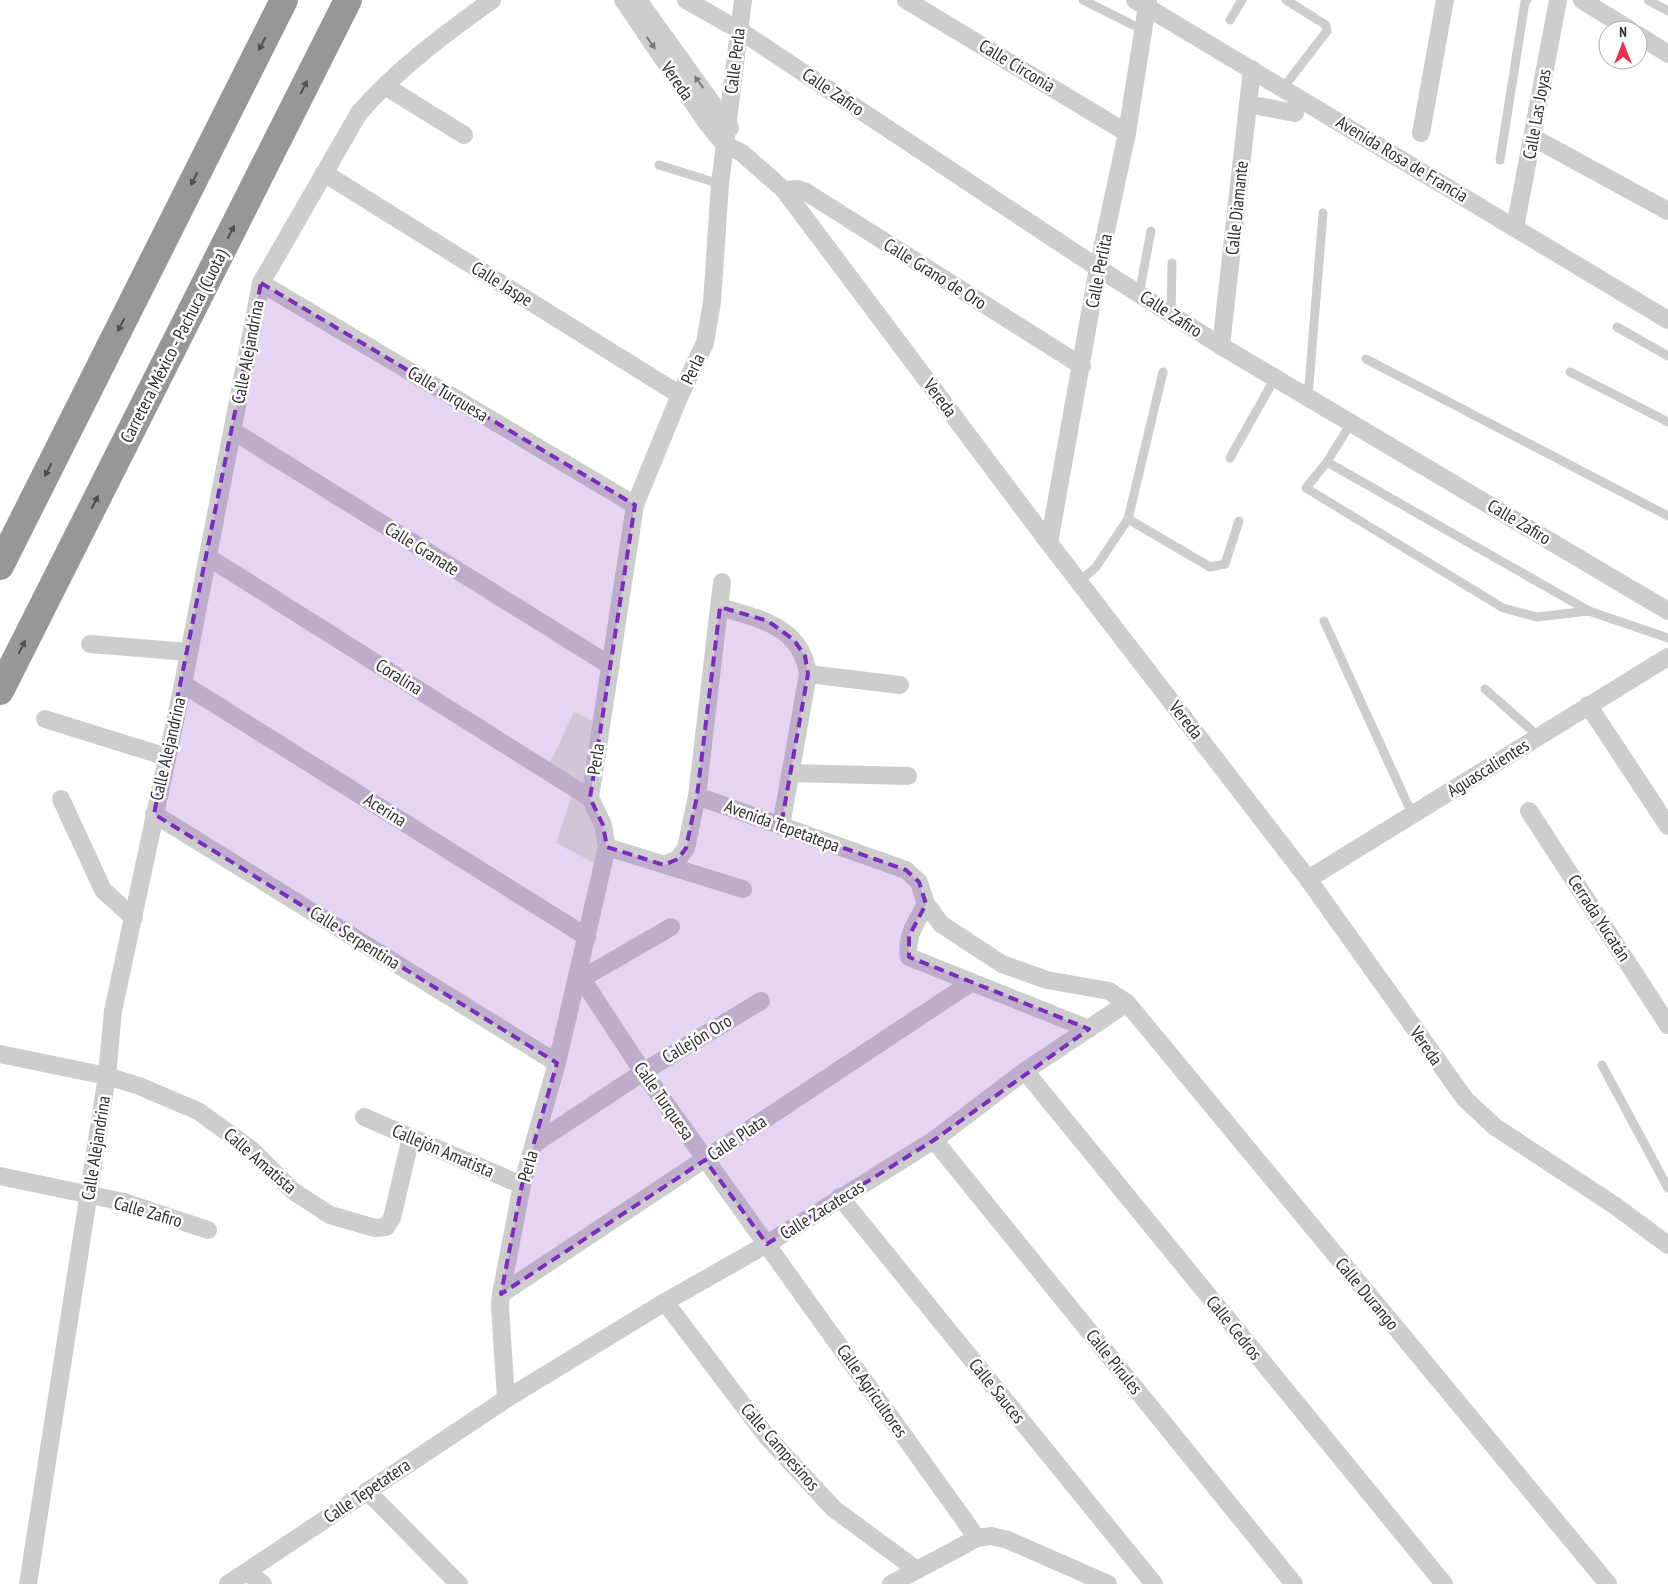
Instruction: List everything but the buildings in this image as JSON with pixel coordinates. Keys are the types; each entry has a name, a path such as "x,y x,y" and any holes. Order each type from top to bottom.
{"highway":[{"path":"0,566 284,0"},
{"name":"Carretera México - Pachuca (Cuota)","path":"0,691 348,0"}],"street":[{"name":"Calle Alejandrina","path":"28,1584 107,1076 113,1011 183,684 261,283 359,113 385,86 444,35 492,0"},
{"name":"Calle Zafiro","path":"686,0 739,30 1098,268 1221,346 1668,610"},
{"name":"Calle Perla","path":"727,122 743,0"},
{"name":"Calle Circonia","path":"906,0 1128,133"},
{"path":"1421,133 1445,0"},
{"name":"Calle Las Joyas","path":"1515,228 1534,138 1558,0"},
{"path":"1582,0 1614,20"},
{"name":"Vereda","path":"628,1 727,122 742,153"},
{"name":"Vereda","path":"628,1 706,122 724,144 742,153 784,190 1049,543 1308,879 1465,1099 1495,1127 1614,1205 1668,1245"},
{"name":"Calle Perlita","path":"1049,543 1098,268 1128,133 1143,30 1143,2"},
{"name":"Avenida Rosa de Francia","path":"1143,2 1668,320"},
{"path":"1648,41 1668,54"},
{"name":"Calle Diamante","path":"1221,346 1252,69"},
{"path":"385,86 464,135"},
{"path":"1248,104 1295,113"},
{"name":"Perla","path":"506,1399 500,1306 501,1294 522,1185 579,980 607,847 603,825 590,798 635,506 680,395 705,344 712,302 720,184 727,122"},
{"path":"1534,138 1668,211"},
{"name":"Calle Jaspe","path":"324,173 680,395"},
{"name":"Calle Grano de Oro","path":"784,190 798,189 806,192 1082,366"},
{"name":"Calle Turquesa","path":"261,283 635,506"},
{"name":"Calle Granate","path":"233,431 611,666"},
{"name":"Coralina","path":"208,557 590,798"},
{"path":"664,865 678,859 686,848 697,796 722,582"},
{"path":"720,607 768,621 794,640 805,656 808,674 781,826"},
{"path":"90,644 188,652"},
{"name":"Aguascalientes","path":"1308,879 1668,657"},
{"path":"808,674 900,685"},
{"name":"Acerina","path":"183,684 587,937"},
{"path":"1588,705 1668,826"},
{"path":"45,719 167,757"},
{"path":"790,773 908,776"},
{"name":"Avenida Tepetatepa","path":"697,796 906,870 919,882 926,904 941,924 1002,964 1047,980 1109,991 1127,1003"},
{"path":"62,799 103,890 134,918"},
{"name":"Cerrada Yucatán","path":"1529,810 1668,1025"},
{"name":"Calle Serpentina","path":"154,814 557,1063"},
{"path":"607,847 743,889"},
{"path":"926,904 909,936 907,946 909,957 1089,1029"},
{"path":"579,980 671,926"},
{"name":"Calle Turquesa","path":"579,980 705,1160 767,1244"},
{"name":"Calle Plata","path":"501,1294 972,982"},
{"name":"Callejón Oro","path":"534,1144 643,1072 761,1001"},
{"name":"Calle Zacatecas","path":"506,1399 665,1302 767,1244 934,1140 1025,1071 1127,1003"},
{"name":"Calle Durango","path":"1127,1003 1608,1584"},
{"path":"0,1054 107,1076"},
{"name":"Calle Cedros","path":"1025,1071 1444,1584"},
{"name":"Calle Amatista","path":"107,1076 140,1086 198,1111 252,1150 293,1191 330,1214 375,1228 386,1227 392,1218 411,1137"},
{"name":"Callejón Amatista","path":"364,1117 522,1185"},
{"name":"Calle Pirules","path":"934,1140 1294,1584"},
{"name":"Calle Zafiro","path":"0,1176 124,1202 208,1230"},
{"name":"Calle Sauces","path":"840,1198 1154,1584"},
{"name":"Calle Agricultores","path":"767,1244 976,1538"},
{"name":"Calle Campesinos","path":"665,1302 768,1438 834,1509 917,1570"},
{"name":"Calle Tepetatera","path":"228,1584 506,1399"},
{"path":"367,1491 459,1584"},
{"path":"892,1584 976,1538 991,1536 1008,1540 1108,1584"},
{"path":"246,1572 263,1584"}],"lane":[{"path":"1083,0 1143,30"},
{"path":"1230,20 1242,0"},
{"path":"1283,88 1327,30 1326,25 1286,0"},
{"path":"1500,160 1525,2 1527,0"},
{"path":"1648,0 1668,11"},
{"path":"659,165 720,184"},
{"path":"1308,397 1323,213"},
{"path":"1139,294 1151,231"},
{"path":"1171,314 1172,263"},
{"path":"1617,327 1668,356"},
{"path":"1366,359 1668,516"},
{"path":"1080,582 1096,567 1128,519 1163,372"},
{"path":"1570,372 1668,422"},
{"path":"1230,458 1275,378"},
{"path":"1351,423 1327,462 1306,488 1503,608 1537,617 1589,611"},
{"path":"1327,462 1589,611 1668,638"},
{"path":"1128,519 1210,567 1225,564 1239,522"},
{"path":"1324,621 1408,805 1414,814"},
{"path":"1485,689 1538,736"},
{"path":"1602,1065 1668,1188"}],"highlighted area":[{"path":"261,283 635,505 590,798 603,825 607,847 664,865 678,859 686,848 697,796 720,607 768,621 794,640 805,656 808,674 781,826 906,870 919,882 926,904 909,936 909,957 1089,1029 934,1140 767,1244 705,1160 501,1294 522,1185 557,1063 154,814"}],"green space":[{"path":"574,712 598,723 588,793 548,767"},
{"path":"573,791 583,799 595,815 599,832 598,865 556,843"}]}
